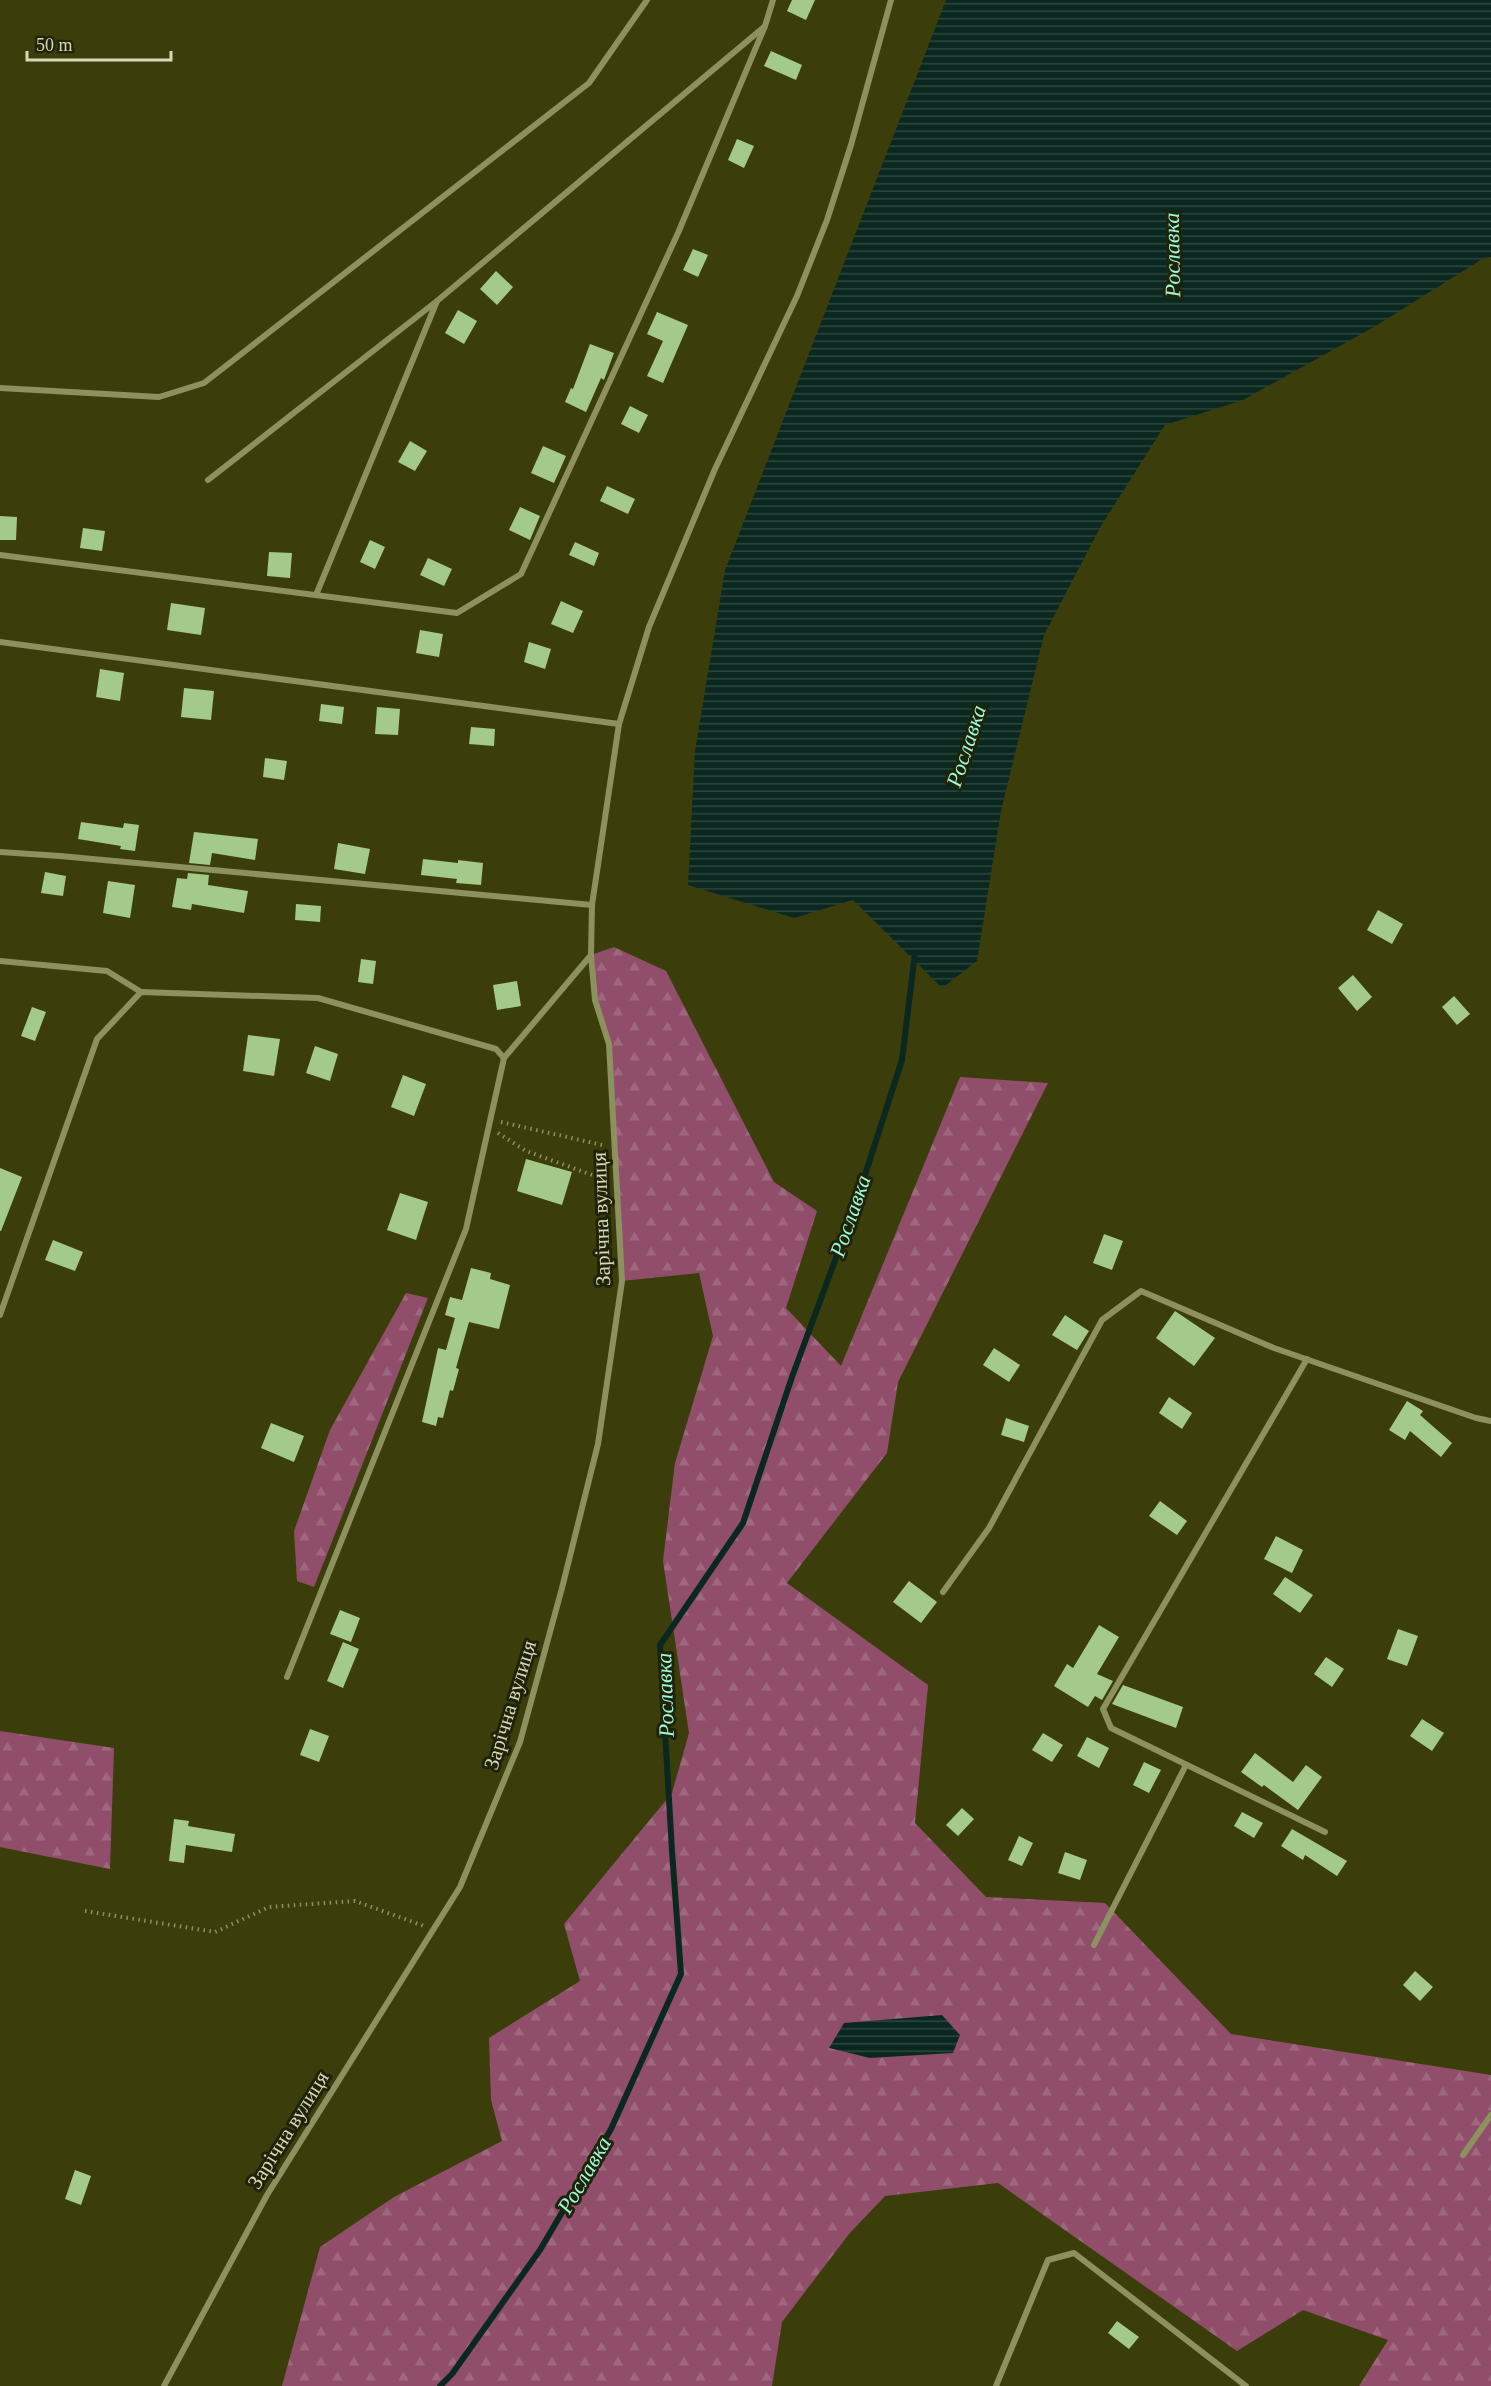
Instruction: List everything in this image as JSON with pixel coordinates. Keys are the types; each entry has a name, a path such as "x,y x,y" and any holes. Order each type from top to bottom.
{"street":[{"path":"0,388 159,397 204,383 589,83 647,0"},
{"path":"0,555 458,613 521,574 678,233 765,26 773,0"},
{"name":"Зарічна вулиця","path":"164,2386 267,2195 460,1887 520,1742 598,1444 622,1281 609,1044 595,1000 591,956 592,905 619,724 649,627 715,469 797,297 828,220 891,0"},
{"path":"208,480 437,301 765,26"},
{"path":"316,595 437,301"},
{"path":"0,642 619,724"},
{"path":"0,852 592,905"},
{"path":"287,1677 466,1229 504,1058 591,956"},
{"path":"0,961 107,971 141,992 318,998 496,1049 504,1058"},
{"path":"0,1315 97,1039 141,992"},
{"path":"944,1592 989,1528 1102,1320 1141,1291 1274,1348 1476,1418 1491,1421"},
{"path":"1307,1359 1103,1709 1112,1728 1325,1832"},
{"path":"1094,1946 1186,1765"},
{"path":"1463,2155 1491,2115"},
{"path":"996,2386 1048,2260 1074,2253 1246,2386"}],"path":[{"path":"492,1119 615,1148"},
{"path":"490,1128 526,1150 617,1184"},
{"path":"85,1911 215,1932 269,1907 355,1901 434,1929"}],"green space":[{"path":"614,947 666,971 774,1182 817,1211 786,1308 841,1366 960,1077 1048,1083 898,1382 887,1453 787,1583 928,1685 915,1823 986,1897 1105,1903 1231,2034 1491,2075 1491,2386 1359,2386 1388,2340 1303,2310 1237,2351 998,2183 885,2196 849,2234 782,2322 772,2386 282,2386 320,2247 394,2197 502,2141 491,2100 489,2038 580,1981 564,1924 672,1793 689,1733 663,1561 675,1463 713,1336 699,1273 622,1281 609,1044 595,1000 591,955"},
{"path":"406,1293 428,1298 314,1587 297,1581 294,1531 330,1430"},
{"path":"0,1731 114,1748 110,1869 0,1847"}],"water":[{"path":"946,0 1491,0 1491,257 1484,258 1374,327 1243,400 1165,425 1101,526 1044,635 1001,811 977,961 942,988 853,900 794,918 688,885 695,751 725,570"},
{"path":"942,2015 960,2035 953,2053 870,2058 829,2048 844,2023"}],"building":[{"path":"792,0 815,0 806,20 787,11"},
{"path":"771,51 802,65 796,80 764,66"},
{"path":"737,139 754,146 744,168 728,160"},
{"path":"693,249 708,255 698,277 683,270"},
{"path":"496,271 513,287 497,305 480,289"},
{"path":"458,310 477,321 464,344 445,333"},
{"path":"657,312 688,325 663,383 647,376 663,341 647,334"},
{"path":"590,344 614,353 604,380 601,378 586,412 565,402 571,388 573,389"},
{"path":"630,406 648,415 639,433 621,424"},
{"path":"410,441 427,451 415,471 398,462"},
{"path":"543,446 566,456 554,483 531,473"},
{"path":"607,486 635,499 628,514 600,501"},
{"path":"520,507 540,516 530,540 509,530"},
{"path":"0,516 17,517 16,540 0,540"},
{"path":"83,528 105,531 102,551 80,548"},
{"path":"370,540 385,547 375,569 360,562"},
{"path":"575,542 599,553 594,566 569,555"},
{"path":"269,552 292,553 290,578 267,576"},
{"path":"428,558 452,569 444,586 420,575"},
{"path":"561,601 583,611 573,633 551,624"},
{"path":"171,603 205,608 201,635 167,630"},
{"path":"420,630 443,634 439,657 416,653"},
{"path":"529,642 551,649 545,669 524,662"},
{"path":"100,669 124,673 120,701 96,697"},
{"path":"184,688 214,691 211,720 181,717"},
{"path":"321,704 344,707 342,724 319,721"},
{"path":"377,707 400,709 398,735 375,734"},
{"path":"471,727 495,729 494,746 469,744"},
{"path":"265,758 287,761 284,780 263,777"},
{"path":"81,822 123,828 124,823 139,825 135,851 120,849 121,846 78,839"},
{"path":"194,832 258,839 255,860 212,853 210,865 189,863"},
{"path":"338,843 370,849 365,874 334,869"},
{"path":"423,859 483,863 481,885 456,883 457,879 421,875"},
{"path":"45,872 66,876 63,896 41,893"},
{"path":"188,873 209,875 208,885 248,891 244,913 192,904 191,910 172,907 177,878 187,879"},
{"path":"108,881 135,885 130,918 103,913"},
{"path":"296,904 321,906 320,922 295,920"},
{"path":"1378,910 1403,924 1392,944 1367,930"},
{"path":"361,959 376,961 373,984 358,982"},
{"path":"1353,975 1372,997 1357,1011 1338,988"},
{"path":"517,981 521,1006 497,1010 493,985"},
{"path":"1454,996 1470,1014 1457,1025 1442,1007"},
{"path":"32,1007 46,1012 35,1041 21,1036"},
{"path":"248,1035 280,1039 274,1076 243,1071"},
{"path":"315,1046 338,1054 330,1081 306,1073"},
{"path":"403,1075 426,1084 414,1116 391,1107"},
{"path":"526,1159 572,1172 562,1205 517,1191"},
{"path":"0,1168 22,1177 1,1231 0,1231"},
{"path":"400,1193 428,1202 416,1240 387,1230"},
{"path":"1104,1234 1123,1241 1112,1270 1093,1263"},
{"path":"53,1240 83,1252 75,1271 45,1260"},
{"path":"471,1268 491,1273 490,1279 510,1285 499,1329 469,1322 456,1368 459,1369 453,1391 450,1390 443,1418 438,1417 436,1426 422,1422 438,1348 446,1350 455,1318 445,1315 450,1297 462,1300"},
{"path":"1175,1311 1215,1338 1194,1366 1156,1338"},
{"path":"1065,1315 1089,1331 1077,1350 1052,1335"},
{"path":"994,1348 1020,1365 1009,1382 983,1365"},
{"path":"1169,1397 1192,1413 1182,1429 1159,1413"},
{"path":"1407,1401 1423,1411 1420,1415 1452,1443 1441,1457 1410,1431 1405,1440 1389,1430"},
{"path":"1006,1418 1029,1426 1024,1442 1001,1435"},
{"path":"271,1423 304,1436 294,1462 261,1448"},
{"path":"1160,1501 1187,1521 1177,1535 1149,1516"},
{"path":"1276,1536 1303,1550 1292,1573 1264,1559"},
{"path":"1285,1577 1313,1595 1300,1613 1273,1594"},
{"path":"909,1581 937,1602 921,1623 893,1602"},
{"path":"340,1610 360,1618 351,1642 330,1634"},
{"path":"1099,1625 1119,1637 1097,1674 1113,1681 1102,1700 1095,1696 1088,1707 1054,1686 1067,1664 1073,1668"},
{"path":"1398,1629 1418,1636 1407,1666 1387,1659"},
{"path":"343,1642 359,1649 343,1688 327,1681"},
{"path":"1326,1657 1344,1669 1332,1687 1314,1674"},
{"path":"1123,1685 1183,1707 1176,1728 1112,1704"},
{"path":"1422,1719 1444,1733 1432,1751 1410,1736"},
{"path":"310,1729 329,1736 319,1762 300,1755"},
{"path":"1043,1733 1063,1745 1052,1762 1032,1750"},
{"path":"1087,1737 1109,1748 1099,1768 1077,1756"},
{"path":"1255,1753 1293,1782 1306,1765 1322,1777 1298,1810 1264,1785 1262,1787 1241,1772"},
{"path":"1144,1762 1161,1770 1149,1793 1133,1785"},
{"path":"962,1808 974,1819 958,1836 946,1825"},
{"path":"1242,1812 1263,1823 1254,1838 1234,1826"},
{"path":"174,1819 189,1821 188,1826 235,1834 232,1852 186,1845 184,1863 169,1861"},
{"path":"1292,1829 1347,1861 1337,1876 1305,1855 1303,1860 1281,1846"},
{"path":"1019,1836 1033,1843 1022,1866 1008,1860"},
{"path":"1065,1852 1087,1860 1080,1880 1058,1873"},
{"path":"1415,1971 1433,1987 1420,2001 1403,1985"},
{"path":"75,2170 91,2176 81,2205 65,2199"},
{"path":"1117,2321 1139,2337 1129,2349 1108,2333"}],"waterway":[{"name":"Рославка","path":"440,2386 452,2374 540,2250 611,2129 681,1974 660,1645 743,1523 792,1377 854,1209 902,1060 915,953"}]}
